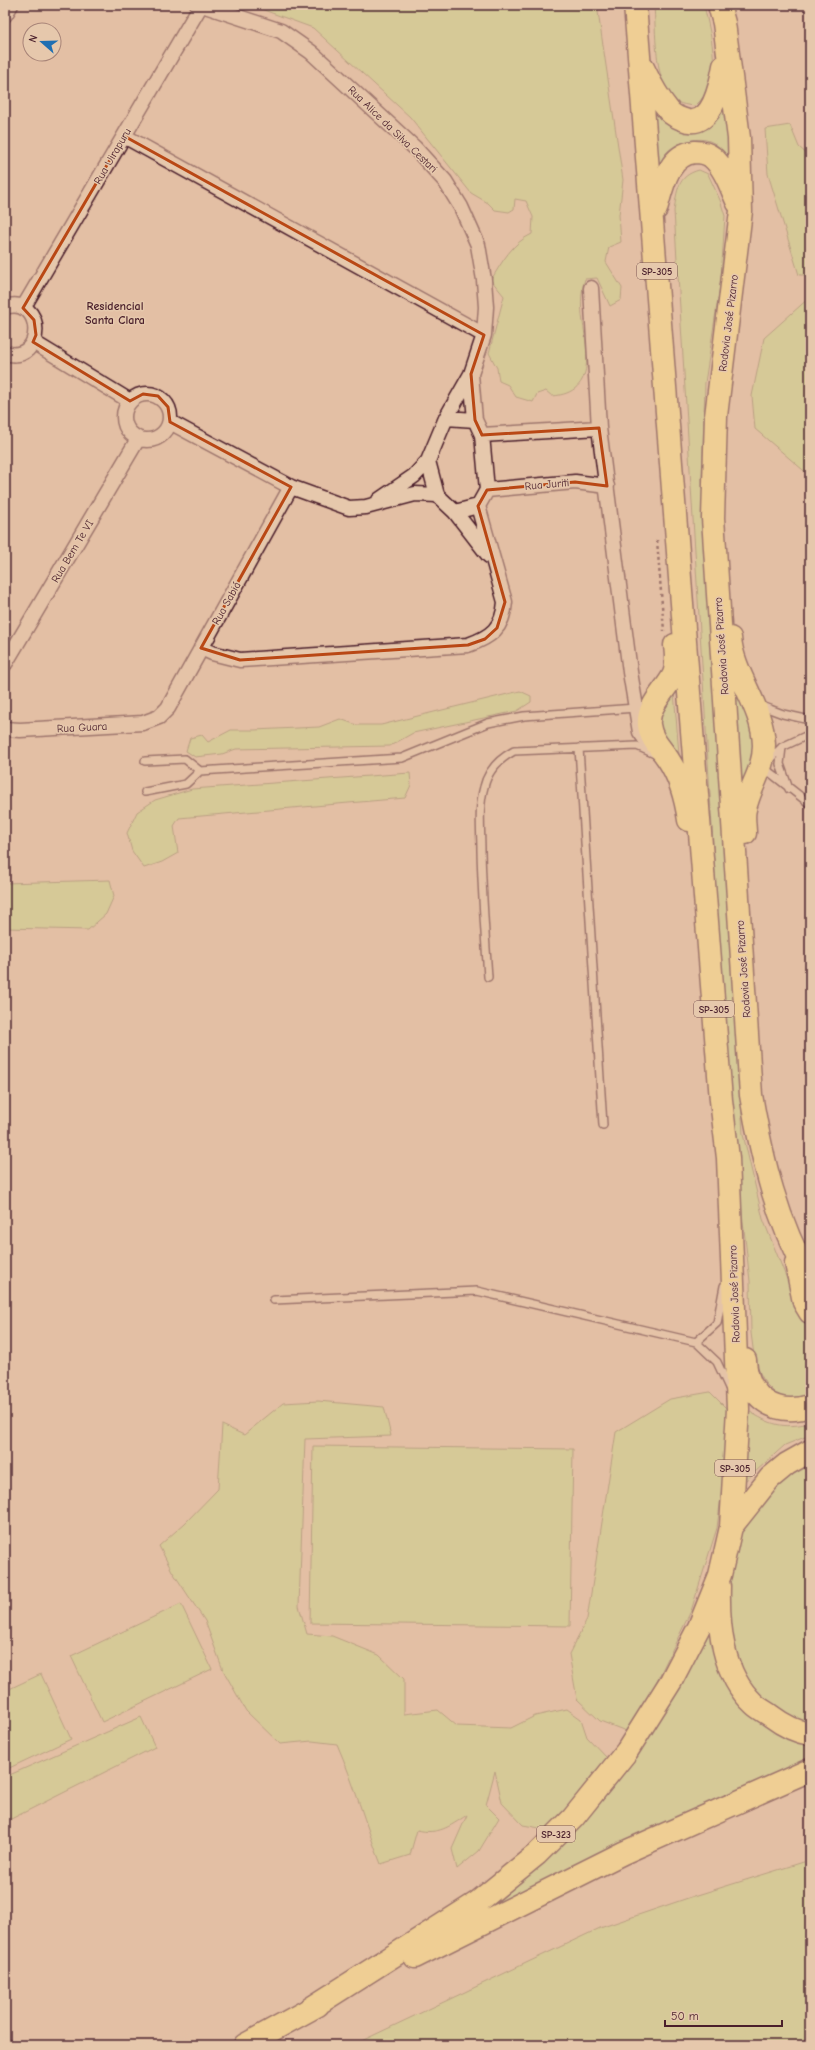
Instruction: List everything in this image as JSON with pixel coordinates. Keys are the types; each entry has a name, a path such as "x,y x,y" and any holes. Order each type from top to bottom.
{"main road":[{"name":"SP-305","path":"634,5 653,220 677,538"},
{"name":"Rodovia José Pizarro","path":"719,5 724,23 739,138 741,211 716,416 714,536 751,1095 768,1176 782,1222 794,1253 810,1280"},
{"path":"639,60 652,87 670,112 682,120 691,121 699,119 714,104 719,92 727,49"},
{"path":"653,220 664,184 673,164 682,155 692,152 708,154 713,158 726,177 741,211"},
{"path":"714,536 728,615 731,652 754,703 762,725 764,745 762,767 745,810 747,878 739,910"},
{"path":"677,538 674,609 676,664 674,675 645,706 651,736 656,745 668,759 677,778 687,806 692,847 705,886"},
{"path":"677,538 705,886"},
{"name":"Rodovia José Pizarro","path":"705,886 728,1158 732,1246 738,1409 731,1527"},
{"path":"794,1253 804,1302 810,1312"},
{"path":"733,1274 743,1306 745,1365 750,1383 756,1393 772,1406 785,1410 798,1410 810,1406"},
{"name":"SP-323","path":"305,2012 478,1902 537,1854 573,1818 627,1751 671,1681 699,1627 720,1575 731,1527 770,1478 787,1464 810,1451"},
{"name":"SP-323","path":"720,1575 720,1630 732,1674 753,1704 781,1723 801,1733 810,1734"},
{"name":"SP-323","path":"245,2045 305,2012 623,1853 810,1770"}],"street":[{"path":"5,15 11,5"},
{"name":"Rua Uirapuru","path":"23,308 202,5"},
{"name":"Rua Alice da Silva Cestari","path":"202,5 281,31 311,52 415,148 445,181 461,207 478,245 484,280 486,307 484,335 471,374 446,418 428,462"},
{"path":"124,136 484,335"},
{"path":"591,288 599,428 607,486 645,706 645,716 640,732"},
{"path":"5,307 16,306 23,308 30,313 35,323 36,335 33,342 22,352 15,354 5,353"},
{"path":"33,342 130,401"},
{"path":"201,648 212,653 240,660 468,645 485,639 497,628 504,614 505,602 478,506 486,490 482,435 475,420 471,374"},
{"path":"143,394 158,396 168,407 170,422 168,428 158,438 152,440 138,439 132,435 124,422 124,415 130,401 143,394"},
{"path":"446,418 475,420"},
{"path":"170,422 291,487 349,508 366,507 415,494 437,495"},
{"path":"482,435 599,428"},
{"name":"Rua Bem Te VI","path":"5,664 138,439"},
{"path":"366,507 414,476 428,462 437,495 455,512 494,562"},
{"name":"Rua Juriti","path":"486,490 575,482 607,486"},
{"name":"Rua Sabiá","path":"159,717 168,708 291,487"},
{"path":"455,512 478,506"},
{"path":"645,706 640,732 649,745 668,759"},
{"name":"Rua Guara","path":"5,728 20,730 143,723 159,717"}],"lane":[{"path":"754,703 783,714 810,720"},
{"path":"145,792 186,784 200,771 402,758 488,723 524,716 645,706"},
{"path":"637,746 640,732"},
{"path":"810,734 782,747 762,767 810,804"},
{"path":"488,977 482,905 480,810 484,786 493,768 502,758 514,751 637,746 668,759"},
{"path":"782,747 780,764 789,789"},
{"path":"579,748 603,1125"},
{"path":"145,761 185,759 200,771"},
{"path":"696,1342 717,1323 732,1246"},
{"path":"274,1300 478,1292 696,1342 717,1362 738,1409"}],"highlighted area":[{"path":"124,136 484,335 471,374 475,420 482,435 599,428 607,486 575,482 487,490 478,506 505,602 497,628 485,639 468,645 240,660 201,648 291,487 170,422 168,407 158,396 143,394 130,401 33,342 36,335 34,320 23,308"}],"green space":[{"path":"250,5 597,5 623,180 619,215 621,242 609,247 606,262 622,288 621,300 610,306 597,278 585,279 581,306 587,354 583,377 577,387 567,393 552,396 546,391 537,394 533,402 516,397 508,385 499,381 497,368 489,353 504,296 491,280 513,248 519,242 532,234 533,217 526,201 515,199 514,209 509,212 495,210 488,203 471,193 410,117 313,28"},
{"path":"654,5 704,5 712,45 713,71 710,84 704,96 695,106 685,105 675,101 672,99 665,87 658,65"},
{"path":"726,83 733,164 718,146 710,141 701,139 684,142 669,150 658,167 652,99 681,129"},
{"path":"790,125 799,147 810,157 810,275 799,275 768,174 765,129"},
{"path":"699,170 708,174 720,200 725,216 721,279 705,383 702,479 743,1134 763,1219 790,1287 810,1330 810,1392 800,1400 779,1397 765,1383 755,1363 751,1333 750,1281 729,1101 674,211 677,191 682,180 686,176"},
{"path":"810,297 810,476 755,429 752,396 764,338"},
{"path":"733,683 744,703 756,742 748,775 740,783"},
{"path":"520,691 531,696 531,702 517,711 413,733 390,746 236,749 222,754 195,757 186,751 190,738 202,735 208,742 231,730 319,727 340,719 357,725 381,725"},
{"path":"674,691 679,754 665,741 656,728 666,696"},
{"path":"410,773 411,785 405,798 179,818 174,826 178,853 162,862 144,868 132,851 127,833 137,812 155,800 192,789"},
{"path":"110,880 114,896 106,914 88,930 5,928 5,883"},
{"path":"710,1392 727,1409 725,1464 717,1528 691,1611 653,1689 626,1731 600,1721 577,1699 569,1654 587,1619 616,1432 670,1399"},
{"path":"318,1401 384,1407 391,1436 305,1439 299,1606 307,1634 332,1636 379,1655 404,1679 404,1714 438,1710 457,1726 511,1728 535,1716 567,1709 581,1719 587,1737 607,1758 598,1774 551,1830 523,1825 502,1803 495,1771 486,1805 499,1818 479,1851 457,1869 452,1849 467,1815 455,1823 437,1831 417,1830 410,1855 381,1864 337,1744 312,1741 280,1744 246,1711 223,1670 205,1621 172,1571 159,1546 185,1523 218,1489 222,1425 244,1435 283,1403"},
{"path":"747,1410 763,1419 777,1424 792,1426 810,1423 810,1435 785,1445 745,1481"},
{"path":"313,1446 573,1449 570,1626 310,1623"},
{"path":"810,1459 810,1727 760,1699 734,1657 726,1579 739,1529 776,1484"},
{"path":"181,1604 212,1669 102,1722 71,1656"},
{"path":"714,1610 719,1660 810,1743 810,1761 491,1908 560,1847 614,1786 656,1725"},
{"path":"41,1674 71,1739 5,1770 5,1691"},
{"path":"141,1717 155,1747 5,1822 5,1777"},
{"path":"810,1860 810,2045 353,2045 600,1928 691,1897"}],"district":[{"name":"Residencial Santa Clara","path":"115,313"}]}
